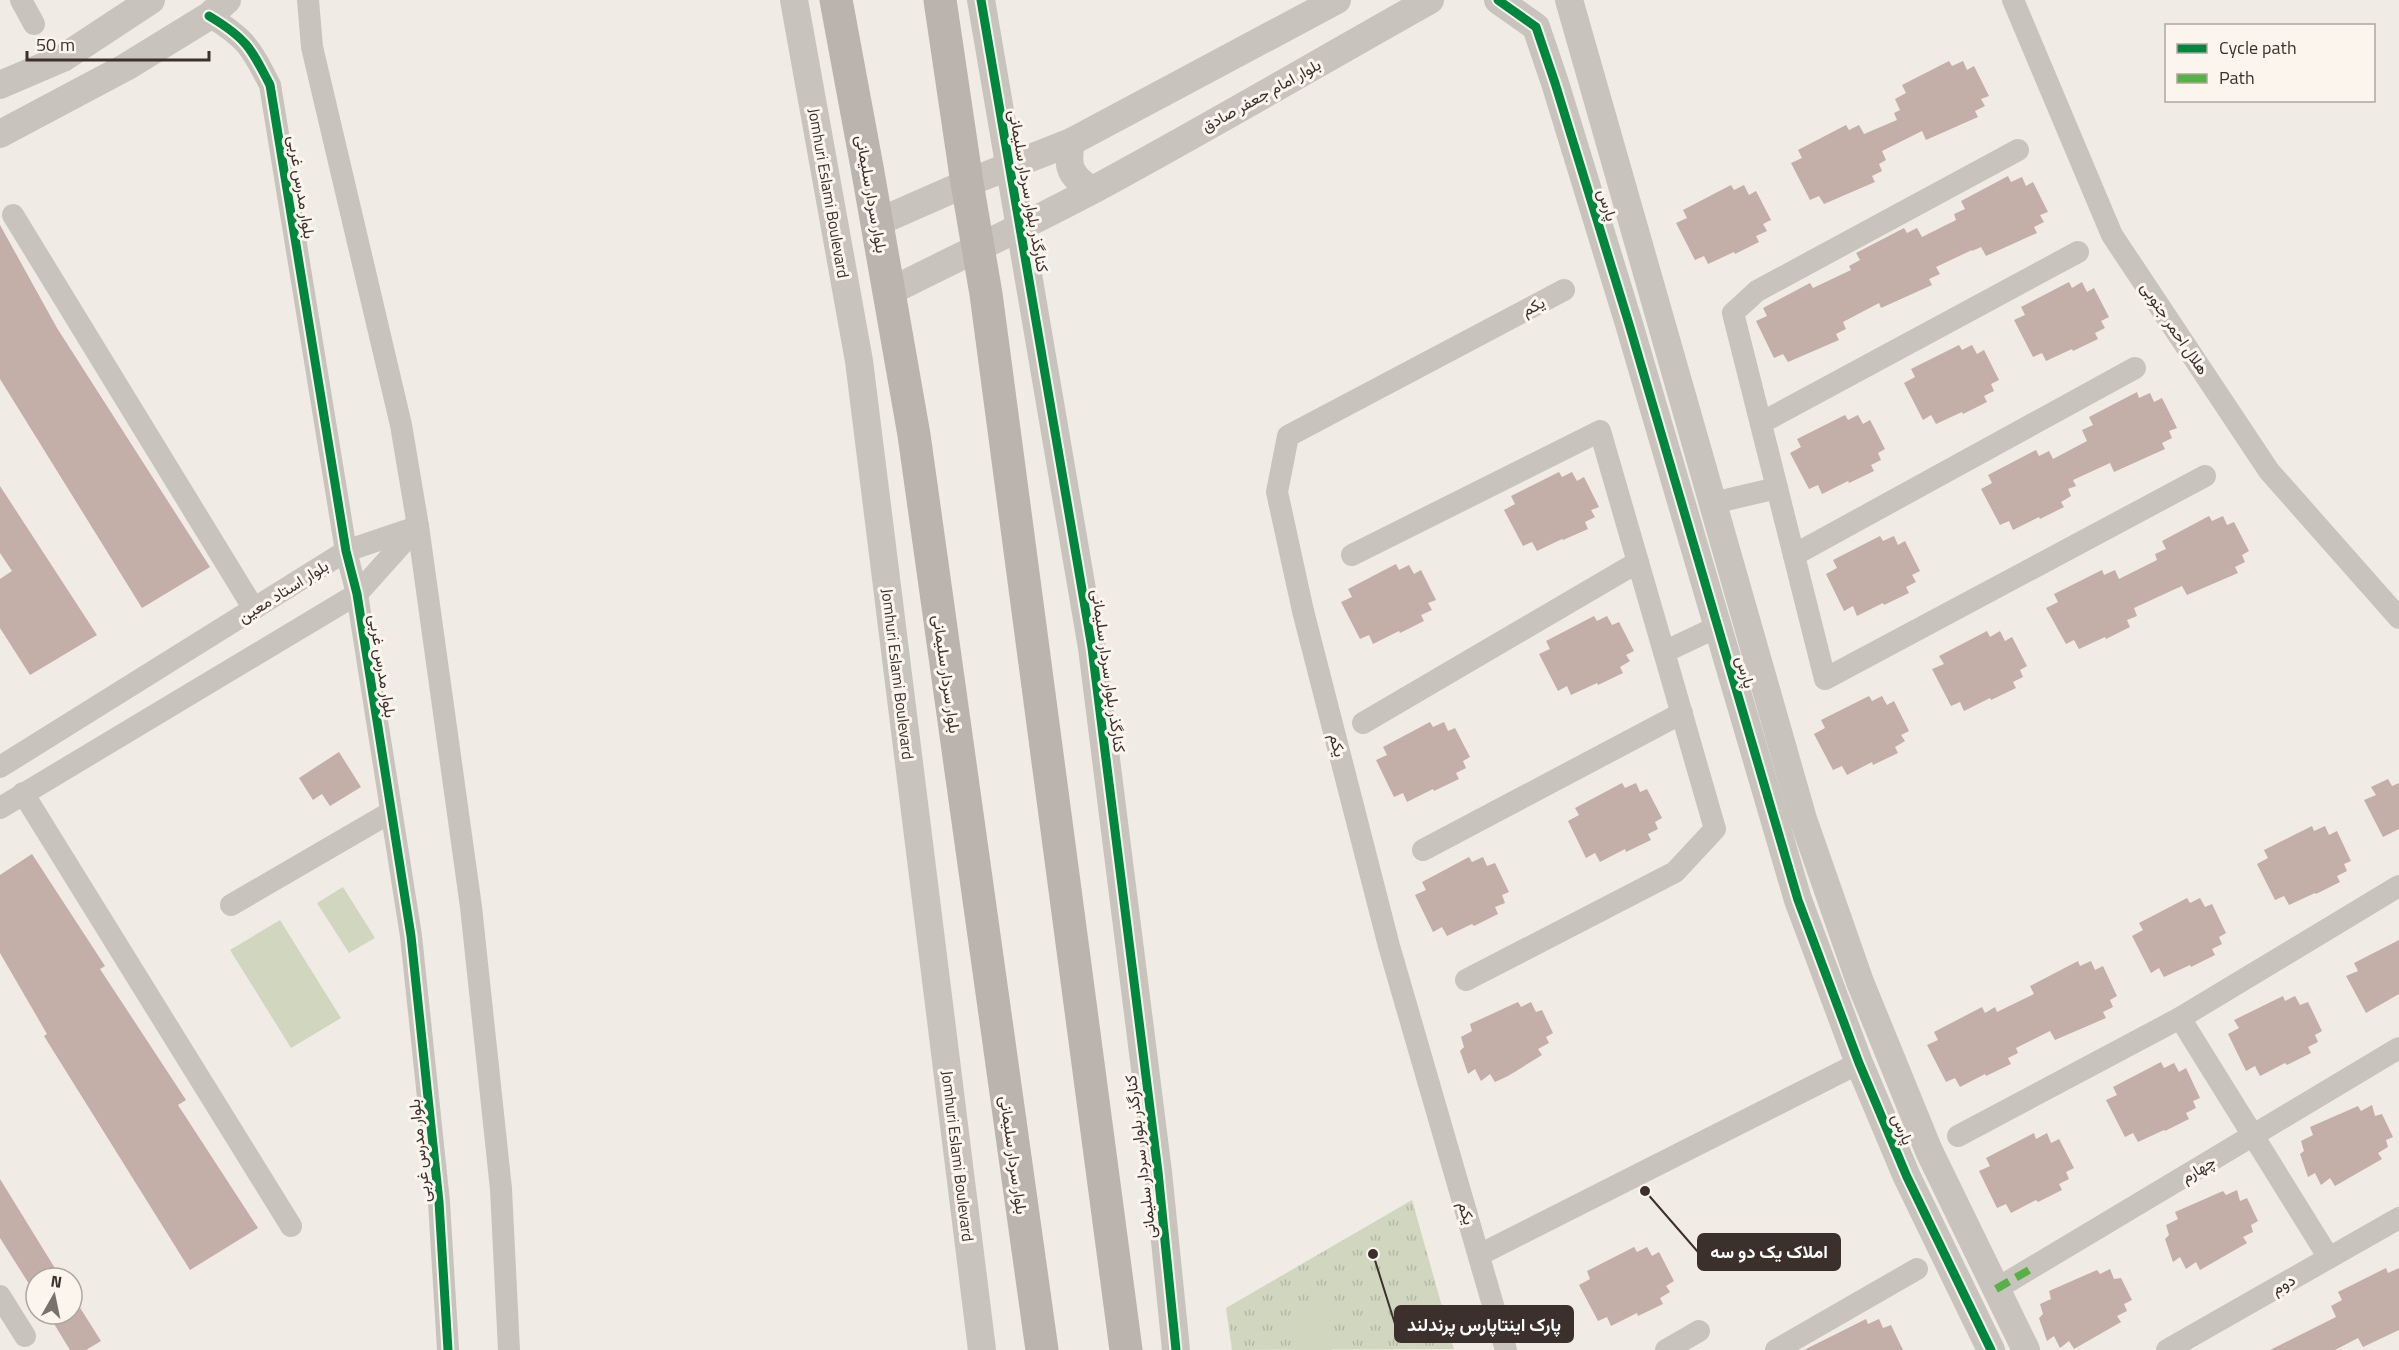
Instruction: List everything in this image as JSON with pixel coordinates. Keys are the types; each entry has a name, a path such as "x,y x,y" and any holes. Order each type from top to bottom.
{"main road":[{"name":"بلوار سردار سلیمانی","path":"836,0 916,447 1042,1350"},
{"path":"940,0 967,183 979,246 1126,1350"}],"street":[{"path":"21,0 34,24"},
{"path":"0,86 63,57 151,0"},
{"path":"308,0 312,47 401,425 418,526 472,919 501,1189 509,1350"},
{"name":"Jomhuri Eslami Boulevard","path":"794,0 859,361 982,1350"},
{"name":"کنارگذر بلوار سردار سلیمانی","path":"981,0 1092,648 1158,1172 1176,1349"},
{"path":"876,223 967,183 1071,142 1337,0"},
{"name":"بلوار امام جعفر صادق","path":"890,292 979,246 1021,228 1430,0"},
{"path":"1498,0 1536,27 1545,11 1555,7 1564,9 1571,7"},
{"name":"هلال احمر جنوبی","path":"2013,0 2112,235 2269,471 2399,618"},
{"name":"پارس","path":"1571,7 1803,819 1860,982 1929,1151 2026,1350"},
{"path":"0,134 126,67 218,8"},
{"name":"بلوار مدرس غربی","path":"218,8 232,29 251,47 270,85 346,551 357,594 411,936 436,1167 448,1350"},
{"name":"پارس","path":"1536,27 1629,324 1798,900 1859,1063 1907,1177 1991,1350"},
{"path":"1071,142 1067,160 1075,179 1091,190"},
{"path":"2018,150 1757,291 1733,313 1825,679 2205,476"},
{"path":"13,215 254,609"},
{"path":"1761,423 2078,252"},
{"name":"یکم","path":"1506,1350 1389,946 1303,611 1277,492 1288,436 1564,290"},
{"path":"1794,555 2135,368"},
{"path":"1352,555 1600,431 1715,829 1675,872 1466,980"},
{"path":"1713,503 1777,488"},
{"path":"0,808 357,594 418,526"},
{"name":"بلوار استاد معین","path":"2,762 346,551 418,526"},
{"path":"1363,723 1638,562"},
{"path":"1664,652 1718,627"},
{"path":"1423,850 1682,713"},
{"path":"23,793 291,1226"},
{"path":"231,905 392,812"},
{"path":"1958,1136 2180,1018 2399,886"},
{"path":"2180,1018 2329,1258"},
{"name":"چهارم","path":"1996,1289 2399,1048"},
{"path":"1479,1255 1888,1050"},
{"name":"دوم","path":"2167,1350 2399,1218"},
{"path":"1776,1350 1917,1269"},
{"path":"0,1296 25,1336"},
{"path":"1666,1350 1699,1331"}],"green space":[{"path":"343,887 375,938 349,953 317,903"},
{"path":"280,920 341,1018 291,1048 230,950"},
{"path":"1412,1200 1454,1349 1232,1350 1226,1308"},
{"path":"1328,1305 1332,1350 1295,1350 1291,1309"}],"building":[{"path":"1949,61 1952,66 1963,61 1967,70 1974,66 1989,96 1981,99 1985,106 1975,111 1978,117 1926,140 1922,131 1882,151 1886,160 1879,164 1882,171 1872,176 1875,182 1824,204 1819,196 1810,200 1791,163 1802,158 1798,150 1846,125 1849,130 1859,125 1864,134 1897,120 1894,113 1900,110 1895,99 1906,93 1902,85"},
{"path":"2008,176 2011,182 2022,177 2026,186 2033,182 2048,212 2040,215 2044,222 2034,227 2037,233 1986,256 1981,247 1936,267 1940,274 1929,279 1932,285 1881,308 1879,303 1843,322 1846,329 1836,334 1839,340 1788,362 1783,354 1774,358 1756,321 1767,316 1763,308 1810,283 1813,288 1851,270 1849,266 1860,260 1856,253 1904,228 1907,233 1917,228 1922,237 1956,220 1954,214 1965,209 1961,201"},
{"path":"1731,185 1734,190 1744,185 1749,195 1756,191 1771,220 1763,224 1767,231 1756,236 1759,242 1735,254 1734,252 1708,264 1704,256 1695,260 1676,223 1687,218 1683,210"},
{"path":"0,225 57,328 210,567 142,608 0,379"},
{"path":"2069,282 2072,288 2082,282 2087,292 2094,288 2109,317 2101,321 2105,328 2095,333 2098,339 2073,351 2072,349 2046,361 2042,353 2033,357 2014,320 2025,315 2021,307"},
{"path":"1959,345 1962,350 1972,345 1977,354 1984,350 1999,380 1991,384 1994,391 1984,396 1987,402 1963,414 1962,412 1936,424 1931,415 1923,420 1904,383 1915,377 1911,369"},
{"path":"2137,392 2139,398 2150,393 2154,402 2162,398 2177,428 2169,431 2172,438 2162,443 2165,449 2114,472 2110,463 2073,480 2076,486 2068,489 2071,496 2061,502 2064,507 2040,519 2039,517 2013,530 2009,521 2000,525 1981,489 1992,483 1988,475 2036,450 2039,456 2049,451 2053,459 2087,441 2082,430 2093,425 2089,417"},
{"path":"1845,415 1848,420 1858,415 1863,424 1870,420 1885,449 1878,453 1881,460 1871,465 1874,471 1822,494 1818,485 1809,489 1790,453 1801,447 1797,439"},
{"path":"1559,472 1562,477 1572,472 1577,481 1584,477 1599,507 1591,510 1595,517 1585,522 1588,529 1537,551 1532,542 1523,546 1504,510 1515,504 1511,496"},
{"path":"0,486 97,635 30,675 0,628 0,579 12,571 0,553"},
{"path":"2209,516 2212,521 2223,516 2227,525 2234,522 2249,551 2242,555 2245,562 2235,567 2238,573 2187,595 2182,586 2134,608 2137,616 2127,620 2130,627 2106,639 2105,637 2079,649 2074,640 2066,644 2046,608 2058,602 2054,594 2102,570 2104,575 2115,570 2119,579 2157,560 2155,554 2166,549 2162,541"},
{"path":"1880,536 1883,541 1894,536 1898,545 1905,541 1920,571 1912,575 1916,582 1906,587 1909,593 1857,616 1853,606 1844,611 1826,574 1837,568 1833,560"},
{"path":"1396,564 1399,570 1409,565 1414,574 1421,570 1436,600 1428,603 1432,610 1421,615 1424,621 1373,644 1369,635 1360,639 1341,602 1352,597 1348,589"},
{"path":"1594,616 1597,621 1607,616 1612,625 1619,622 1634,651 1626,655 1630,661 1620,667 1623,673 1598,685 1597,683 1571,695 1567,686 1558,691 1539,654 1550,649 1546,641"},
{"path":"1987,631 1990,637 2000,631 2005,641 2012,637 2027,666 2020,670 2023,677 2013,682 2016,688 1964,711 1960,702 1951,706 1932,669 1944,664 1939,656"},
{"path":"1869,696 1872,701 1882,696 1887,705 1894,701 1909,731 1901,735 1905,741 1895,747 1898,753 1873,765 1872,762 1847,775 1842,766 1833,770 1814,734 1825,728 1821,720"},
{"path":"1430,722 1433,727 1444,722 1448,731 1455,728 1470,757 1463,761 1466,768 1456,773 1459,779 1407,802 1403,793 1394,797 1376,760 1387,755 1383,747"},
{"path":"339,752 361,787 330,806 322,794 313,800 299,778"},
{"path":"2388,779 2392,786 2399,783 2399,829 2383,837 2364,800 2376,795 2371,787"},
{"path":"1622,783 1625,788 1636,783 1640,792 1647,789 1662,818 1655,822 1658,829 1648,834 1651,840 1626,852 1625,849 1600,862 1595,853 1586,858 1568,821 1579,815 1575,808"},
{"path":"2312,826 2314,831 2325,826 2329,835 2337,831 2351,861 2344,864 2347,871 2337,876 2340,882 2289,905 2284,896 2275,900 2257,864 2268,858 2264,850"},
{"path":"32,854 105,966 100,969 186,1100 178,1105 258,1228 190,1270 44,1036 47,1034 0,953 0,875"},
{"path":"1469,857 1472,862 1483,857 1487,866 1495,863 1509,892 1502,895 1505,903 1495,907 1498,914 1474,926 1472,924 1447,936 1442,927 1433,932 1415,895 1426,890 1422,882"},
{"path":"2187,898 2190,903 2200,898 2205,907 2212,904 2226,933 2219,937 2222,944 2212,949 2215,955 2191,967 2190,965 2164,977 2159,968 2151,973 2132,936 2143,930 2139,923"},
{"path":"2399,940 2399,994 2366,1013 2346,976 2358,971 2354,963"},
{"path":"2078,961 2080,966 2091,961 2095,970 2103,966 2117,996 2110,1000 2113,1007 2103,1012 2106,1018 2055,1040 2050,1031 2016,1048 2018,1053 2008,1058 2011,1064 1960,1087 1955,1078 1946,1082 1927,1045 1938,1040 1934,1032 1982,1007 1985,1013 1995,1007 1997,1012 2034,994 2030,986"},
{"path":"2283,996 2285,1001 2295,996 2300,1005 2308,1002 2322,1031 2315,1035 2318,1042 2308,1047 2311,1053 2260,1076 2255,1066 2246,1071 2228,1034 2239,1028 2234,1020"},
{"path":"1518,1002 1521,1007 1531,1002 1536,1012 1542,1010 1553,1033 1546,1037 1549,1043 1538,1049 1542,1055 1495,1082 1490,1074 1481,1081 1475,1069 1468,1074 1460,1051 1464,1047 1461,1037 1472,1031 1470,1024"},
{"path":"2161,1062 2164,1068 2174,1063 2179,1072 2186,1068 2200,1098 2193,1101 2196,1108 2186,1113 2189,1119 2138,1142 2133,1133 2125,1137 2106,1100 2117,1095 2113,1087"},
{"path":"2372,1105 2375,1116 2382,1114 2393,1137 2386,1140 2388,1147 2378,1153 2382,1159 2335,1186 2330,1178 2321,1185 2315,1173 2308,1177 2300,1154 2304,1151 2301,1141 2313,1135 2310,1127 2358,1106 2361,1111"},
{"path":"2034,1133 2036,1139 2047,1133 2051,1143 2059,1139 2074,1168 2066,1172 2069,1179 2059,1184 2062,1190 2011,1213 2006,1204 1997,1208 1979,1171 1990,1166 1986,1158"},
{"path":"0,1179 54,1266 24,1266 24,1276 0,1238"},
{"path":"2237,1190 2240,1201 2247,1198 2258,1221 2251,1225 2253,1232 2243,1237 2247,1243 2200,1270 2196,1262 2186,1269 2180,1257 2173,1262 2165,1239 2169,1235 2166,1225 2178,1219 2175,1212 2223,1191 2226,1195"},
{"path":"1634,1247 1637,1252 1647,1247 1652,1256 1659,1252 1674,1281 1666,1286 1670,1292 1660,1298 1663,1304 1638,1316 1637,1313 1611,1326 1607,1317 1598,1321 1579,1285 1590,1279 1587,1271"},
{"path":"2386,1268 2388,1273 2399,1268 2399,1330 2363,1347 2358,1338 2335,1350 2270,1350 2336,1317 2331,1306 2342,1300 2338,1292"},
{"path":"2110,1269 2114,1279 2121,1278 2132,1300 2124,1304 2127,1311 2117,1316 2121,1322 2074,1349 2069,1341 2060,1348 2054,1336 2047,1341 2039,1318 2043,1314 2040,1304 2051,1299 2049,1291 2097,1270 2100,1274"},
{"path":"84,1314 101,1341 86,1350 70,1350 55,1326 84,1326"},
{"path":"1866,1319 1868,1324 1879,1319 1883,1328 1891,1325 1903,1350 1804,1350"}],"marked path":[{"path":"1996,1289 2031,1269"}],"cycle path":[{"path":"981,0 1092,648 1158,1172 1176,1350"},
{"path":"1498,0 1536,27 1555,83 1629,324 1798,900 1859,1063 1907,1177 1991,1350"},
{"path":"209,16 240,38 258,62 270,85 346,551 357,594 411,936 439,1202 448,1350"}],"place":[{"name":"املاک یک دو سه","path":"1645,1191"},
{"name":"پارک اینتاپارس پرندلند","path":"1373,1254"}]}
